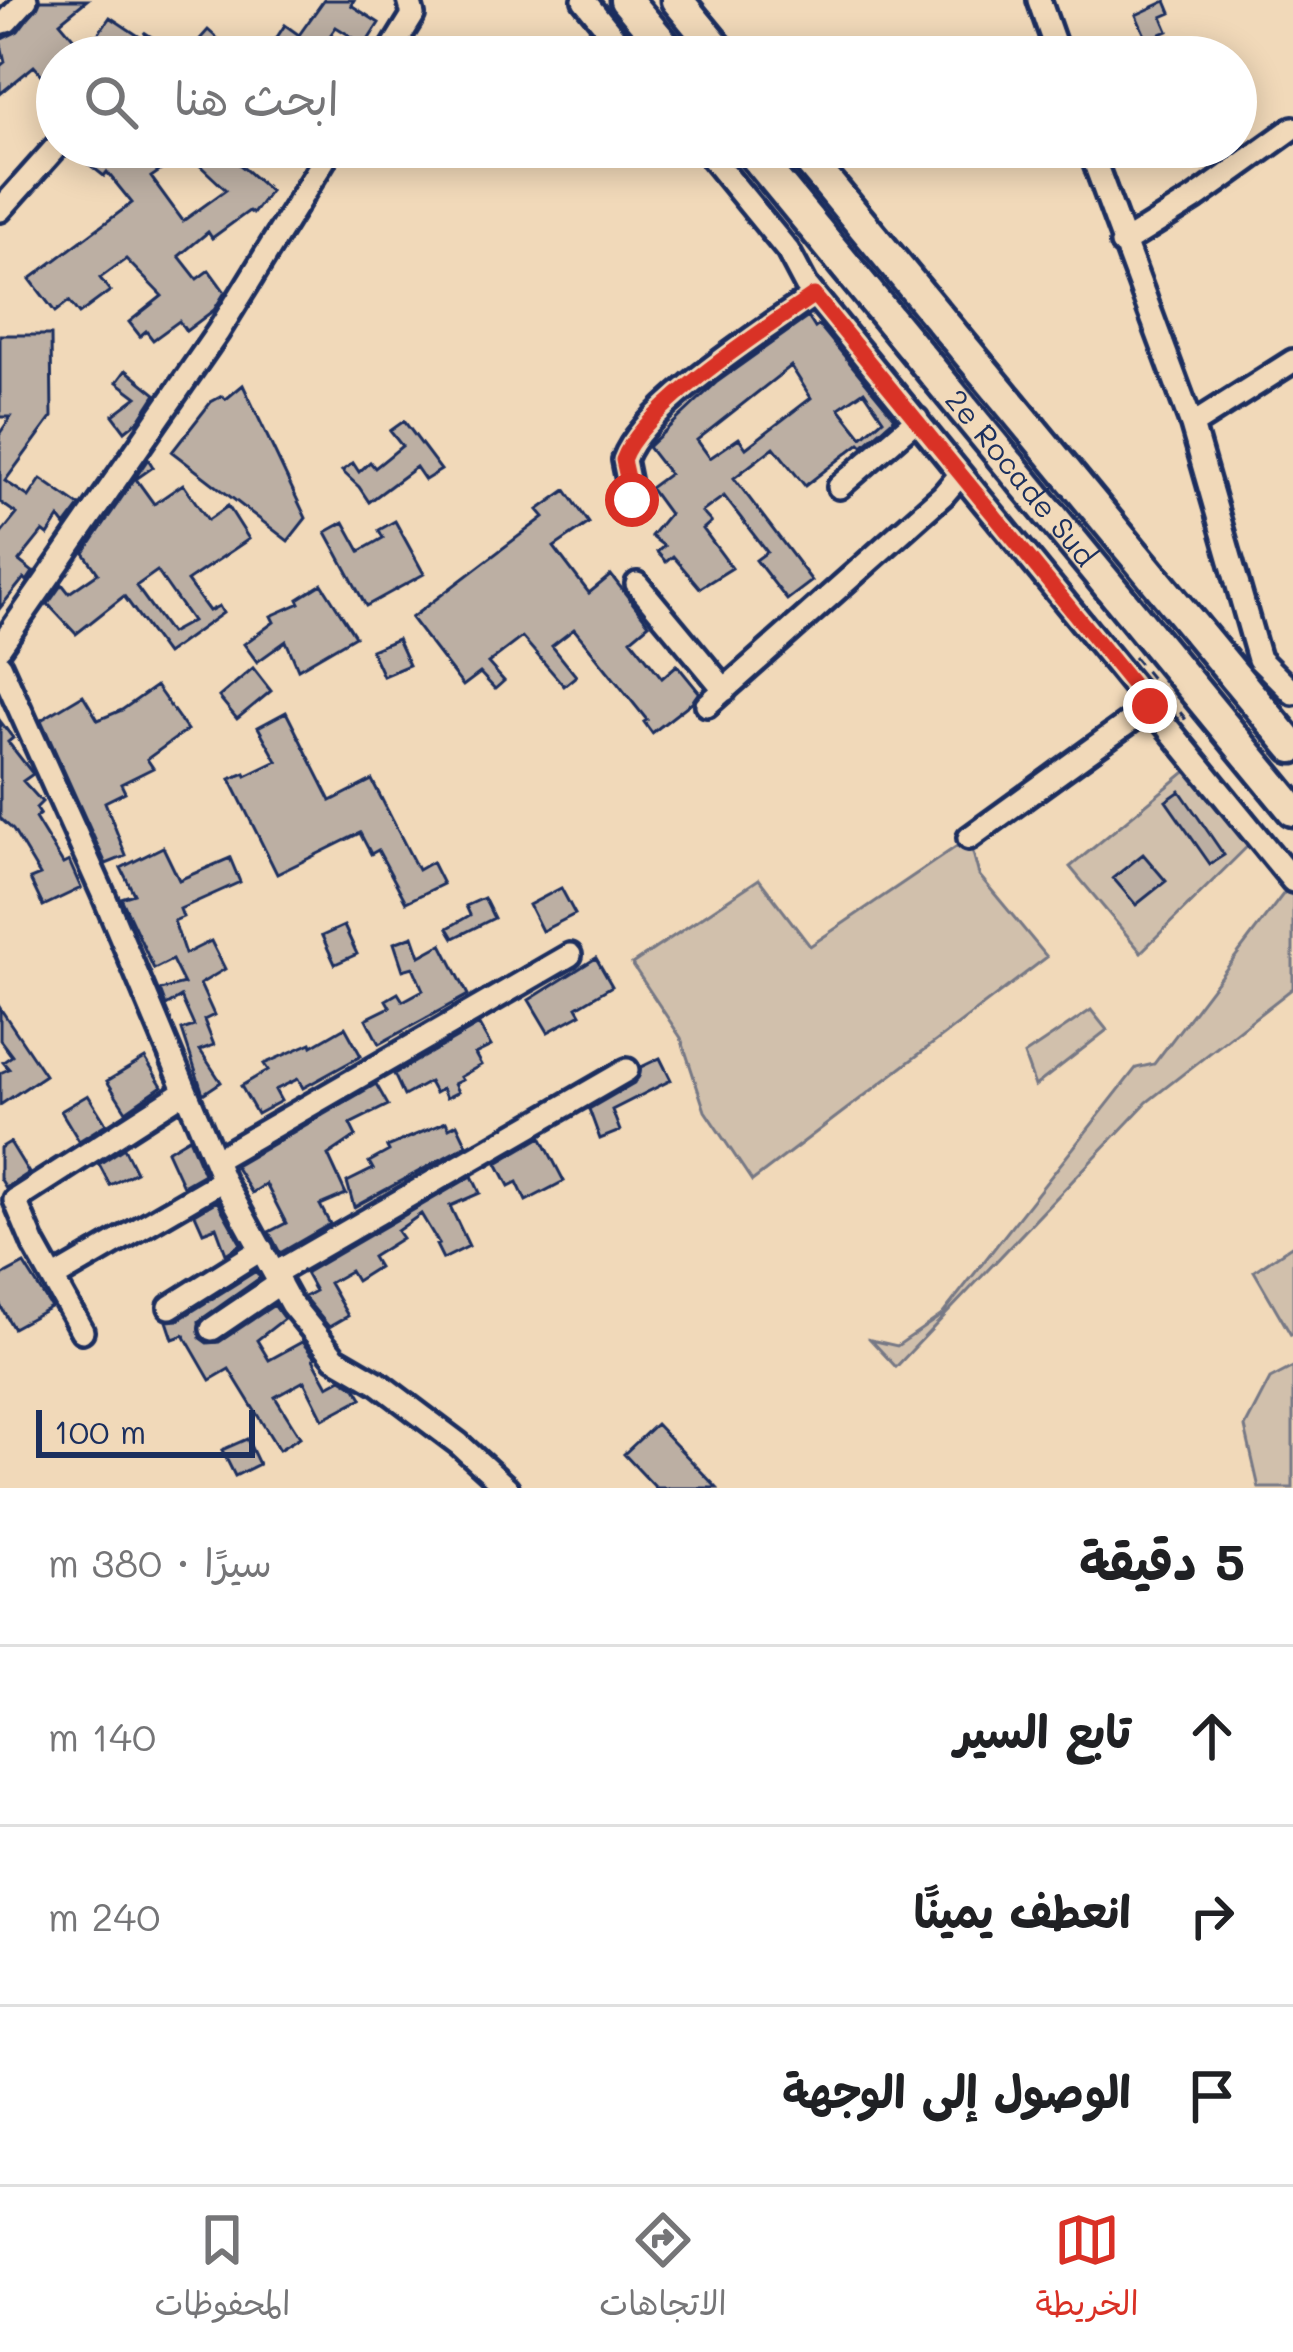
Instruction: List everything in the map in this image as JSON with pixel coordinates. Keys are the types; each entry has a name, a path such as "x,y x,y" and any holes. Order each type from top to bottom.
{"highway":[{"path":"626,0 656,36"},
{"path":"677,0 707,36"},
{"name":"2e Rocade Sud","path":"765,168 1293,810"},
{"name":"2e Rocade Sud","path":"815,168 1293,747"}],"street":[{"path":"0,23 26,0"},
{"path":"400,36 413,15 409,0"},
{"path":"584,0 613,36"},
{"path":"1039,0 1052,36"},
{"path":"1257,154 1293,128"},
{"path":"0,210 37,168"},
{"path":"0,647 218,332 319,168"},
{"path":"720,168 788,251 814,295 1293,881"},
{"path":"1096,168 1192,425 1259,659 1293,693"},
{"path":"1122,244 1237,168"},
{"path":"632,500 623,460 652,419 814,295"},
{"path":"1192,425 1293,361"},
{"path":"839,487 916,419"},
{"path":"707,705 960,475"},
{"path":"637,584 724,690"},
{"path":"0,665 219,1170 291,1304 335,1358 378,1383 459,1444 507,1488"},
{"path":"969,838 1150,706"},
{"path":"52,1279 219,1170 570,955"},
{"path":"212,1329 277,1278 627,1070"},
{"path":"82,1331 8,1204 185,1091"},
{"path":"170,1306 262,1249"}],"shaded area":[{"path":"1196,763 1257,837 1141,952 1070,867"},
{"path":"969,838 979,875 1047,957 752,1181 705,1111 681,1038 632,964 759,879 810,946"},
{"path":"1293,881 1293,988 1147,1102 896,1367 871,1340 897,1346 942,1315 1136,1068 1154,1064"},
{"path":"1091,1010 1107,1030 1035,1086 1024,1055"},
{"path":"1293,1245 1293,1334 1291,1335 1254,1271"},
{"path":"1293,1367 1293,1488 1259,1488 1245,1427 1270,1379"}],"building":[{"path":"41,0 87,0 60,22 72,36 36,36 36,68 0,94 0,66 5,62 0,40 18,31"},
{"path":"324,0 354,0 351,5 379,23 371,36 350,36 336,27 330,36 278,36 285,25 299,35"},
{"path":"1166,1 1171,13 1162,17 1168,31 1145,36 1136,15"},
{"path":"110,17 138,36 95,36"},
{"path":"94,168 164,168 151,177 183,221 226,190 203,168 244,168 270,191 253,214 249,211 212,238 208,232 179,256 197,279 209,270 225,292 214,310 186,331 179,321 153,340 146,331 140,336 129,322 162,296 126,259 100,278 110,291 79,314 69,301 55,312 30,279 132,203 107,172 104,176"},
{"path":"808,317 895,418 805,486 774,447 734,478 812,581 787,600 756,560 767,552 724,496 702,512 711,522 703,529 732,568 700,588 673,556 666,562 657,552 664,546 651,536 669,514 650,488 669,474 648,447 717,382","holes":["791,366 811,398 746,448 739,438 710,458 697,440","864,391 883,419 862,437 839,408"]},
{"path":"0,335 51,335 52,417 5,481 29,497 41,479 80,506 65,526 59,518 48,535 43,531 19,561 33,572 0,608 0,535 17,514 0,502 0,433 11,417 0,417"},
{"path":"126,370 156,394 139,420 125,431 113,415 137,397 117,382"},
{"path":"243,385 306,518 288,541 172,452 211,402 222,396 226,399"},
{"path":"404,421 441,470 425,480 416,467 369,502 342,471 353,463 359,472 370,462 375,468 402,446 390,431"},
{"path":"148,459 153,467 136,479 154,504 183,484 208,520 228,506 249,539 187,581 209,611 219,606 223,613 166,654 124,596 76,634 48,604 62,584 69,593 98,573 84,553","holes":["157,571 192,621 170,633 136,586"]},
{"path":"566,490 589,523 554,547 589,593 611,575 649,624 631,639 662,678 677,665 699,692 652,733 647,720 574,629 552,646 576,676 564,686 522,637 488,663 504,681 495,689 480,673 463,686 411,618 544,517 538,510"},
{"path":"395,521 424,574 366,606 326,532 344,522 360,551 383,538 379,530"},
{"path":"322,584 355,636 298,669 286,641 257,662 244,644 274,622 271,616 300,603 298,599"},
{"path":"397,639 409,665 383,676 371,650"},
{"path":"253,668 271,691 237,719 219,697"},
{"path":"156,686 187,730 147,759 153,768 121,784 125,792 105,802 126,856 106,864 41,720 83,695 98,720"},
{"path":"286,712 331,801 372,780 418,870 432,862 443,884 406,902 378,850 371,854 360,833 277,874 230,779 277,761 258,727"},
{"path":"0,721 13,738 8,742 33,774 23,781 42,802 35,818 63,864 69,861 81,888 43,906 30,879 40,875 13,830 0,818"},
{"path":"1180,791 1224,855 1210,864 1166,801"},
{"path":"163,847 179,880 230,858 240,882 180,909 183,917 174,921 185,954 211,941 225,969 200,984 214,1015 204,1020 214,1045 200,1050 221,1082 203,1094 182,1030 194,1026 181,997 166,1006 160,990 184,984 172,960 154,969 121,898 134,894 121,868"},
{"path":"1143,854 1166,881 1136,905 1113,878"},
{"path":"561,888 575,914 542,931 529,905"},
{"path":"484,898 494,918 454,938 448,928 470,915 466,906"},
{"path":"344,926 357,954 335,964 322,936"},
{"path":"413,936 420,956 442,944 468,995 379,1044 366,1019 390,1007 386,1000 398,993 403,1001 423,990 413,967 403,970 394,943"},
{"path":"596,958 612,986 577,1007 581,1014 548,1032 529,1000"},
{"path":"0,1008 45,1075 0,1105 0,1073 9,1069 3,1062 12,1056 0,1040"},
{"path":"479,1025 491,1046 475,1054 481,1065 454,1084 458,1092 446,1098 442,1089 435,1093 429,1082 404,1096 394,1074"},
{"path":"345,1027 361,1056 303,1088 298,1079 275,1090 281,1101 257,1114 241,1086 268,1070 264,1064"},
{"path":"145,1058 162,1086 126,1111 107,1081"},
{"path":"660,1058 671,1080 612,1110 620,1131 600,1139 589,1109 634,1083 641,1067"},
{"path":"376,1084 388,1105 350,1124 356,1136 328,1155 346,1194 320,1205 330,1224 280,1253 269,1232 286,1223 266,1184 252,1193 235,1166"},
{"path":"88,1095 106,1124 79,1141 61,1111"},
{"path":"446,1122 449,1128 457,1124 467,1145 354,1207 347,1182 373,1169 369,1162 389,1151 387,1147"},
{"path":"541,1137 564,1181 526,1201 517,1182 509,1186 497,1163"},
{"path":"189,1138 204,1174 183,1186 167,1151"},
{"path":"10,1142 29,1173 6,1188 0,1178 0,1148"},
{"path":"124,1148 136,1172 110,1185 99,1164"},
{"path":"472,1176 480,1193 450,1206 469,1246 443,1259 421,1214 397,1231 402,1238 372,1257 378,1267 356,1281 350,1271 329,1283 348,1316 329,1327 304,1297 315,1291 305,1273"},
{"path":"217,1201 241,1244 226,1254 216,1227 203,1232 195,1214"},
{"path":"24,1264 51,1307 13,1328 0,1305 0,1277"},
{"path":"256,1271 260,1278 199,1321 200,1338 219,1342 274,1305 284,1319 257,1340 269,1360 302,1342 328,1386 341,1379 362,1398 323,1419 304,1381 275,1397 300,1437 279,1450 229,1369 210,1380 184,1335 173,1339 167,1321 178,1320"},
{"path":"656,1424 717,1488 656,1488 624,1454"},
{"path":"247,1439 259,1464 235,1476 222,1450"}],"route":[{"path":"632,500 623,460 652,419 814,295 1150,706"}]}
